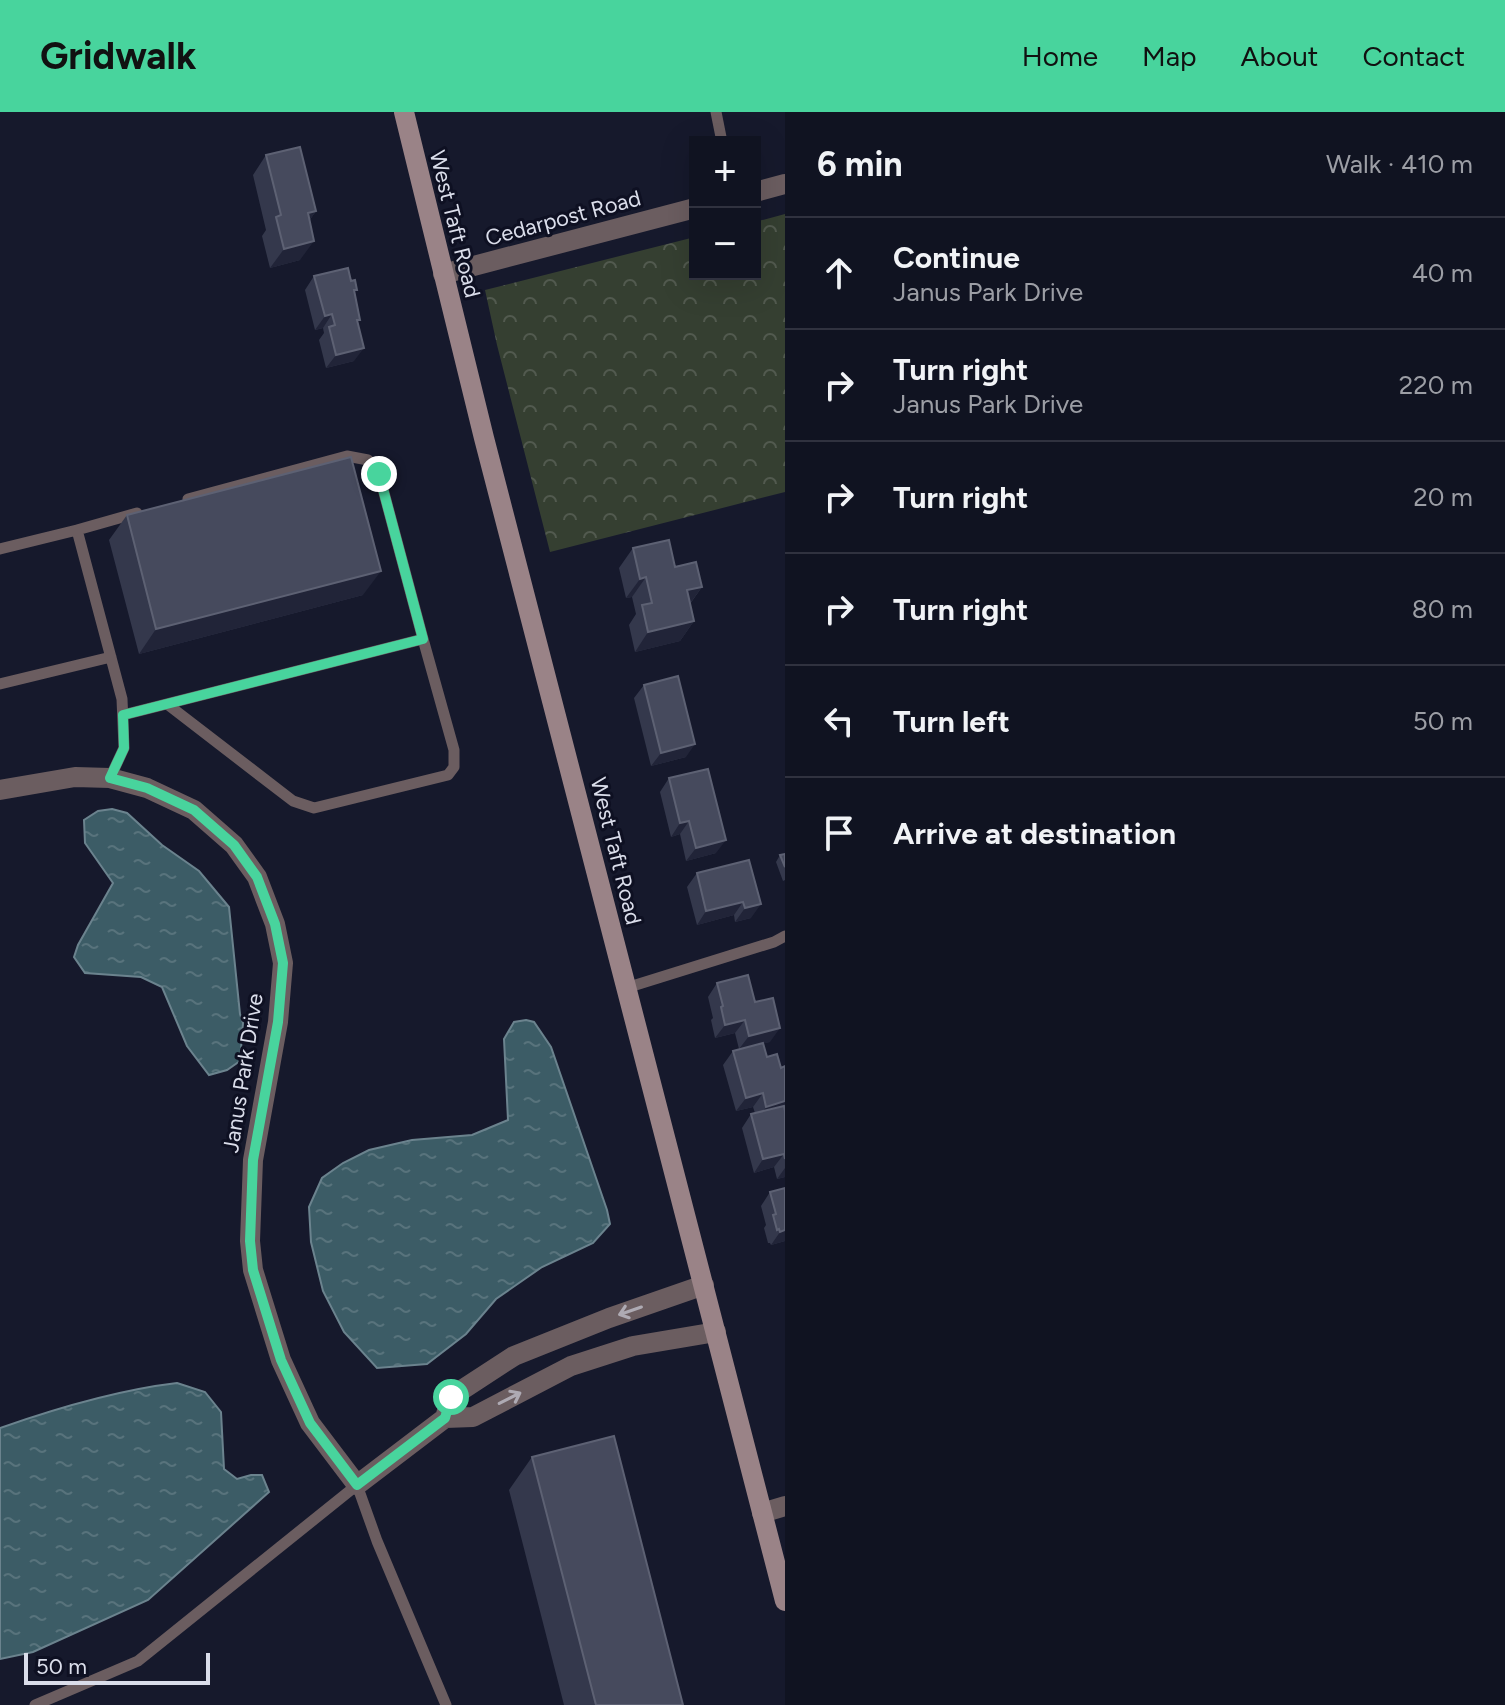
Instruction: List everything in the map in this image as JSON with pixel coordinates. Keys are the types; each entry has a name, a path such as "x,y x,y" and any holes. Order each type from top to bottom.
{"main road":[{"name":"West Taft Road","path":"404,112 785,1601"}],"street":[{"path":"761,190 785,184"},
{"name":"Cedarpost Road","path":"443,274 689,210"},
{"name":"Janus Park Drive","path":"0,790 75,777 110,778 147,788 194,810 234,845 257,877 275,924 283,963 278,1022 253,1160 250,1241 253,1270 281,1360 310,1423 357,1485"},
{"path":"445,1418 451,1397 514,1356 704,1285"},
{"path":"357,1485 445,1418 473,1417 571,1366 633,1346 716,1332"},
{"path":"762,1513 785,1506"}],"lane":[{"path":"716,112 721,136"},
{"path":"167,704 293,801 314,808 448,775 454,767 454,750 379,474 368,460 347,456 182,501"},
{"path":"0,549 152,509"},
{"path":"77,530 122,699 124,748 110,778"},
{"path":"123,715 423,639"},
{"path":"0,684 111,657"},
{"path":"626,988 785,936"},
{"path":"35,1705 138,1661 357,1485 377,1541 446,1705"}],"green space":[{"path":"785,214 785,492 550,552 485,290 689,239 689,280 761,280 761,220"}],"water":[{"path":"112,809 127,813 162,845 199,871 229,907 243,1023 240,1061 227,1070 209,1075 187,1046 162,987 141,977 85,973 74,957 113,883 85,843 84,820 98,811"},
{"path":"514,1022 534,1022 551,1047 610,1224 593,1243 542,1267 496,1299 466,1334 427,1364 377,1368 344,1332 323,1291 311,1242 309,1207 322,1178 369,1150 412,1140 472,1135 508,1120 504,1039"},
{"path":"177,1383 205,1392 221,1412 224,1469 237,1479 262,1475 269,1492 148,1600 33,1652 0,1659 0,1428 87,1401"}],"building":[{"path":"300,147 316,211 308,213 314,241 284,249 276,217 281,215 266,155"},
{"path":"348,268 357,290 354,290 360,320 357,320 364,348 336,355 329,327 335,325 332,314 325,316 314,276"},
{"path":"351,457 381,571 156,629 127,515"},
{"path":"669,540 675,567 696,562 702,587 687,590 694,621 648,632 642,605 652,603 646,577 640,579 633,548"},
{"path":"678,676 695,744 661,753 644,685"},
{"path":"708,769 726,840 696,848 689,821 680,823 669,778"},
{"path":"749,860 761,904 745,908 743,902 706,911 697,873"},
{"path":"748,975 755,1002 773,998 780,1028 749,1036 745,1020 725,1025 717,983"},
{"path":"763,1043 767,1057 777,1054 781,1068 785,1066 785,1101 766,1107 763,1093 746,1098 733,1051"},
{"path":"784,1106 785,1159 784,1154 763,1159 751,1114"},
{"path":"785,1188 785,1230 780,1232 773,1215 776,1214 770,1192"},
{"path":"614,1436 683,1705 596,1705 532,1457"}],"route":[{"path":"379,474 423,639 123,715 124,748 110,778 147,788 194,810 234,845 257,877 275,924 283,963 278,1022 253,1160 250,1241 253,1270 281,1360 310,1423 357,1485 445,1418 451,1397"}]}
